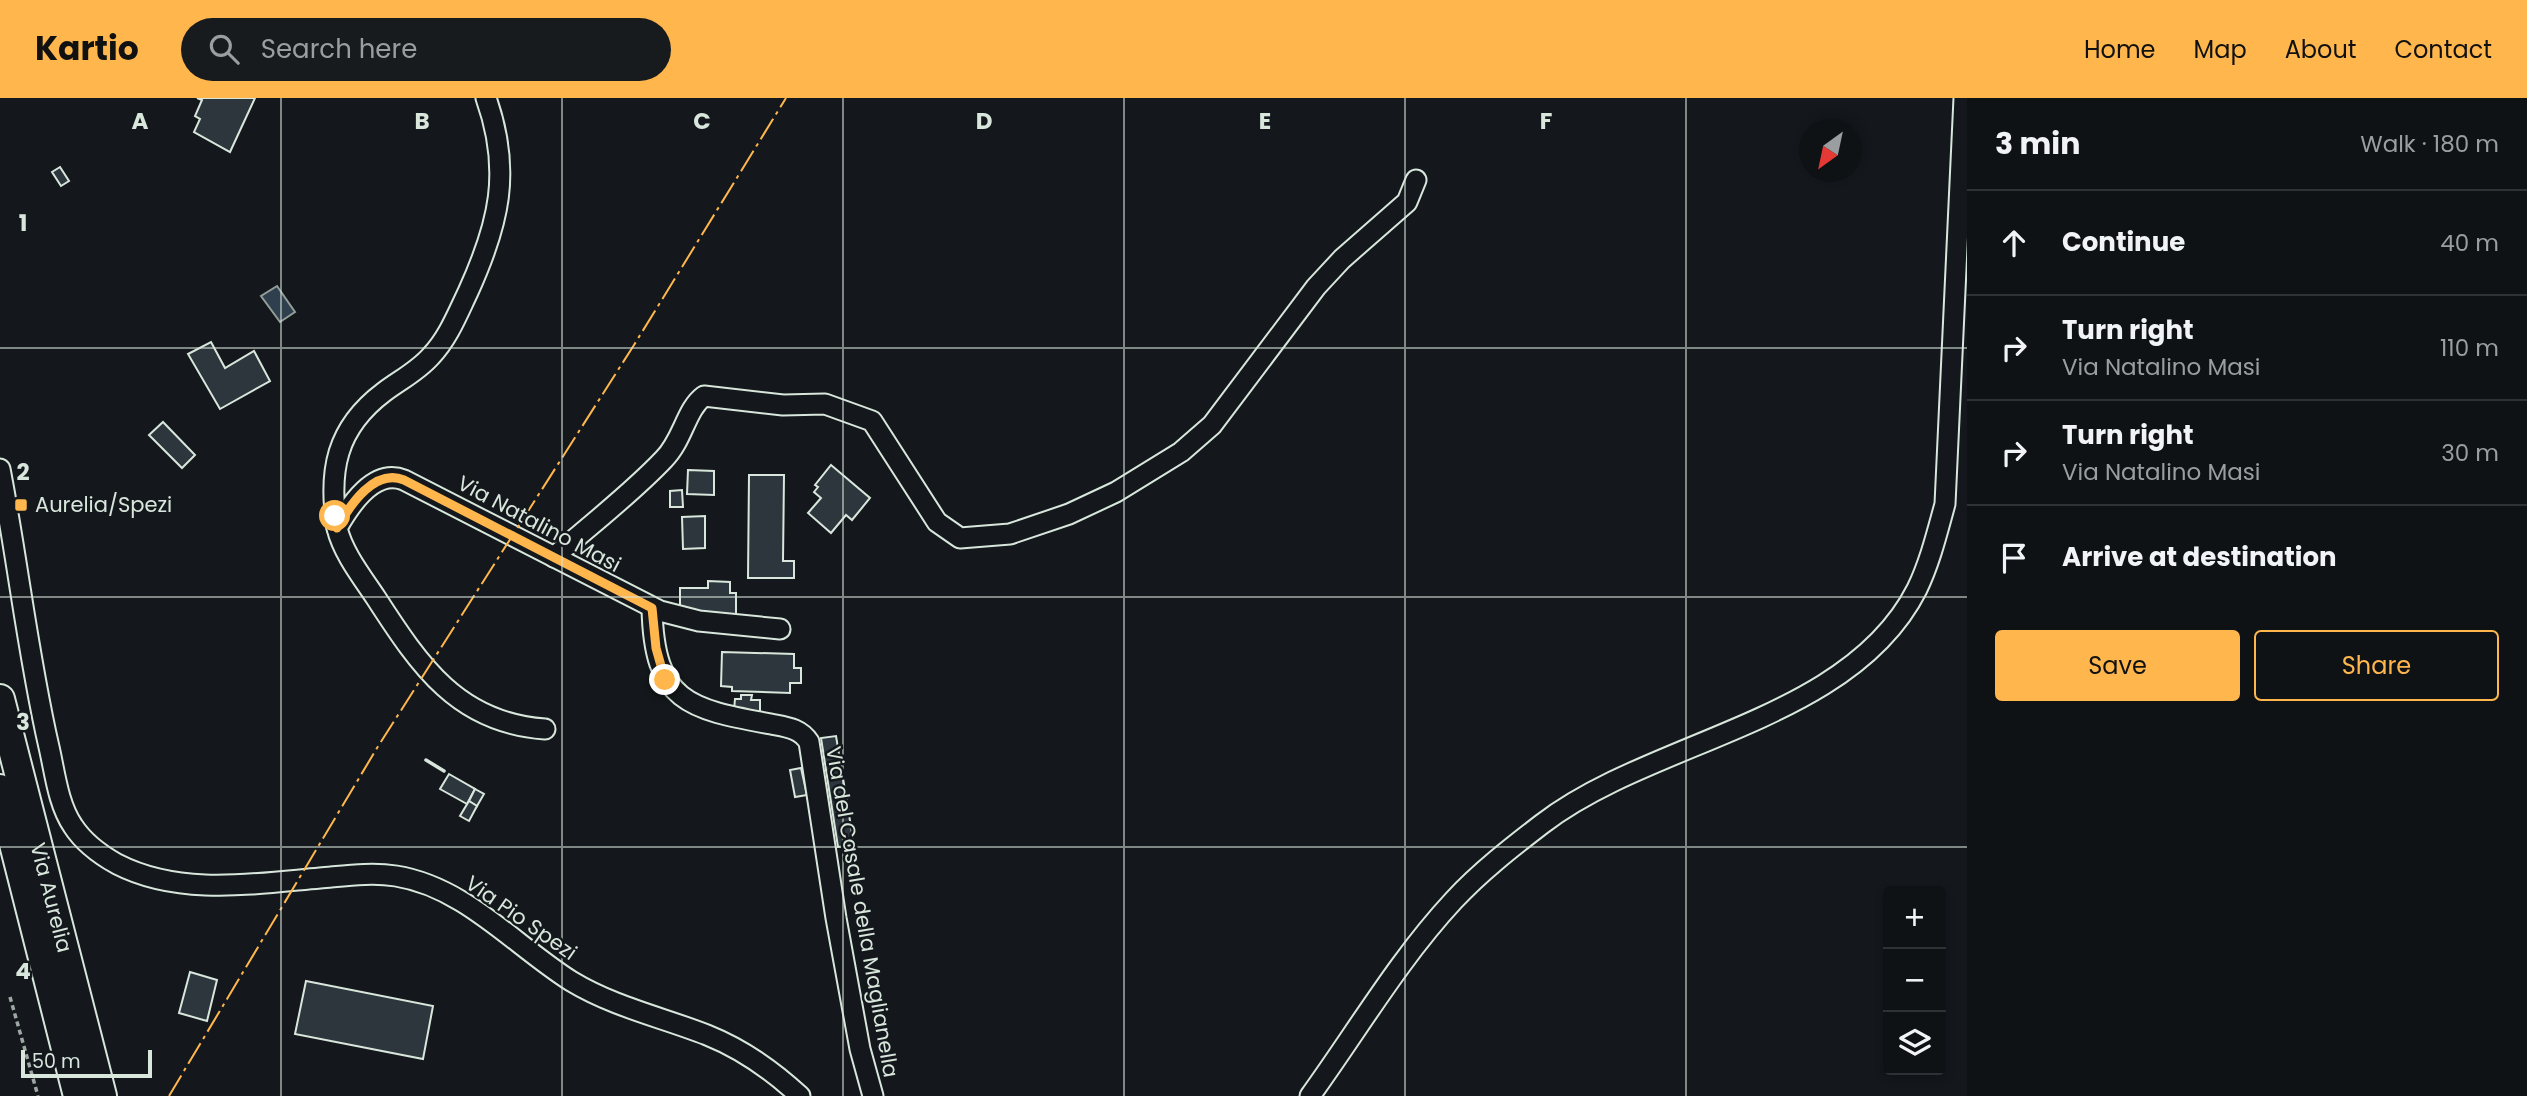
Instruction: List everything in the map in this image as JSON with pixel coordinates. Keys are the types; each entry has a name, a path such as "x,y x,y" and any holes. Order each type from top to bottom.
{"highway":[{"name":"Via Aurelia","path":"0,699 102,1096"},
{"name":"Via Aurelia","path":"0,789 78,1096"},
{"path":"0,832 38,939"}],"street":[{"path":"486,98 498,138 502,168 491,237 464,300 440,345 423,364 373,400 345,433 338,455 334,486 337,528 365,580 432,678 476,710 515,727 545,729"},
{"path":"1310,1096 1434,923 1480,875 1544,822 1647,765 1761,718 1817,688 1883,636 1901,614 1917,589 1933,549 1945,504 1964,98"},
{"path":"554,557 663,460 682,435 698,401 704,396 783,405 825,404 872,421 937,523 960,538 1010,534 1069,514 1116,492 1181,452 1212,425 1316,288 1342,259 1407,202 1416,180"},
{"name":"Via Aurelia","path":"1,475 38,699 62,800 78,834"},
{"name":"Via Natalino Masi","path":"337,528 373,484 386,477 404,480 652,608 691,620 780,629"},
{"name":"Via del Casale della Maglianella","path":"652,608 660,668 669,686 679,696 702,708 793,728 806,736 813,754 836,918 860,1049 873,1096"},
{"name":"Via Pio Spezi","path":"78,834 93,849 128,869 173,882 234,885 378,874 431,886 476,912 592,993 640,1014 722,1042 767,1068 800,1096"}],"path":[{"path":"10,997 38,1096"}],"water":[{"path":"277,286 295,312 280,322 261,296"}],"building":[{"path":"197,98 255,98 230,152 194,132 200,119 195,116 202,100"},
{"path":"60,167 69,181 61,186 52,172"},
{"path":"211,342 225,368 254,351 270,381 220,409 188,354"},
{"path":"163,422 195,455 182,468 149,435"},
{"path":"831,465 870,498 852,520 846,515 831,533 808,513 821,498 814,492 818,487 815,485"},
{"path":"688,470 714,471 714,495 687,494"},
{"path":"749,475 784,475 783,561 794,561 794,578 748,578"},
{"path":"682,490 683,507 670,507 670,491"},
{"path":"705,516 705,548 683,549 682,517"},
{"path":"708,581 730,582 730,593 736,593 736,617 680,614 680,588 708,588"},
{"path":"722,652 794,654 794,668 801,668 801,683 790,683 790,693 732,691 732,687 721,686"},
{"path":"741,695 752,695 751,700 760,700 760,713 734,710 735,699 741,699"},
{"path":"836,736 854,845 838,847 821,738"},
{"path":"801,768 807,795 795,797 790,770"},
{"path":"449,774 475,789 467,804 440,789"},
{"path":"475,789 484,794 477,806 469,801"},
{"path":"469,801 477,806 469,821 460,816"},
{"path":"190,972 217,980 207,1021 179,1013"},
{"path":"306,981 433,1006 423,1059 295,1034"}],"wall":[{"path":"426,760 444,771"}],"power":[{"path":"169,1096 377,748 634,345 786,98"}],"place":[{"name":"Aurelia/Spezi","path":"21,505"}],"route":[{"path":"335,516 337,528 352,506 373,484 386,477 404,480 652,608 656,648 665,680"}]}
